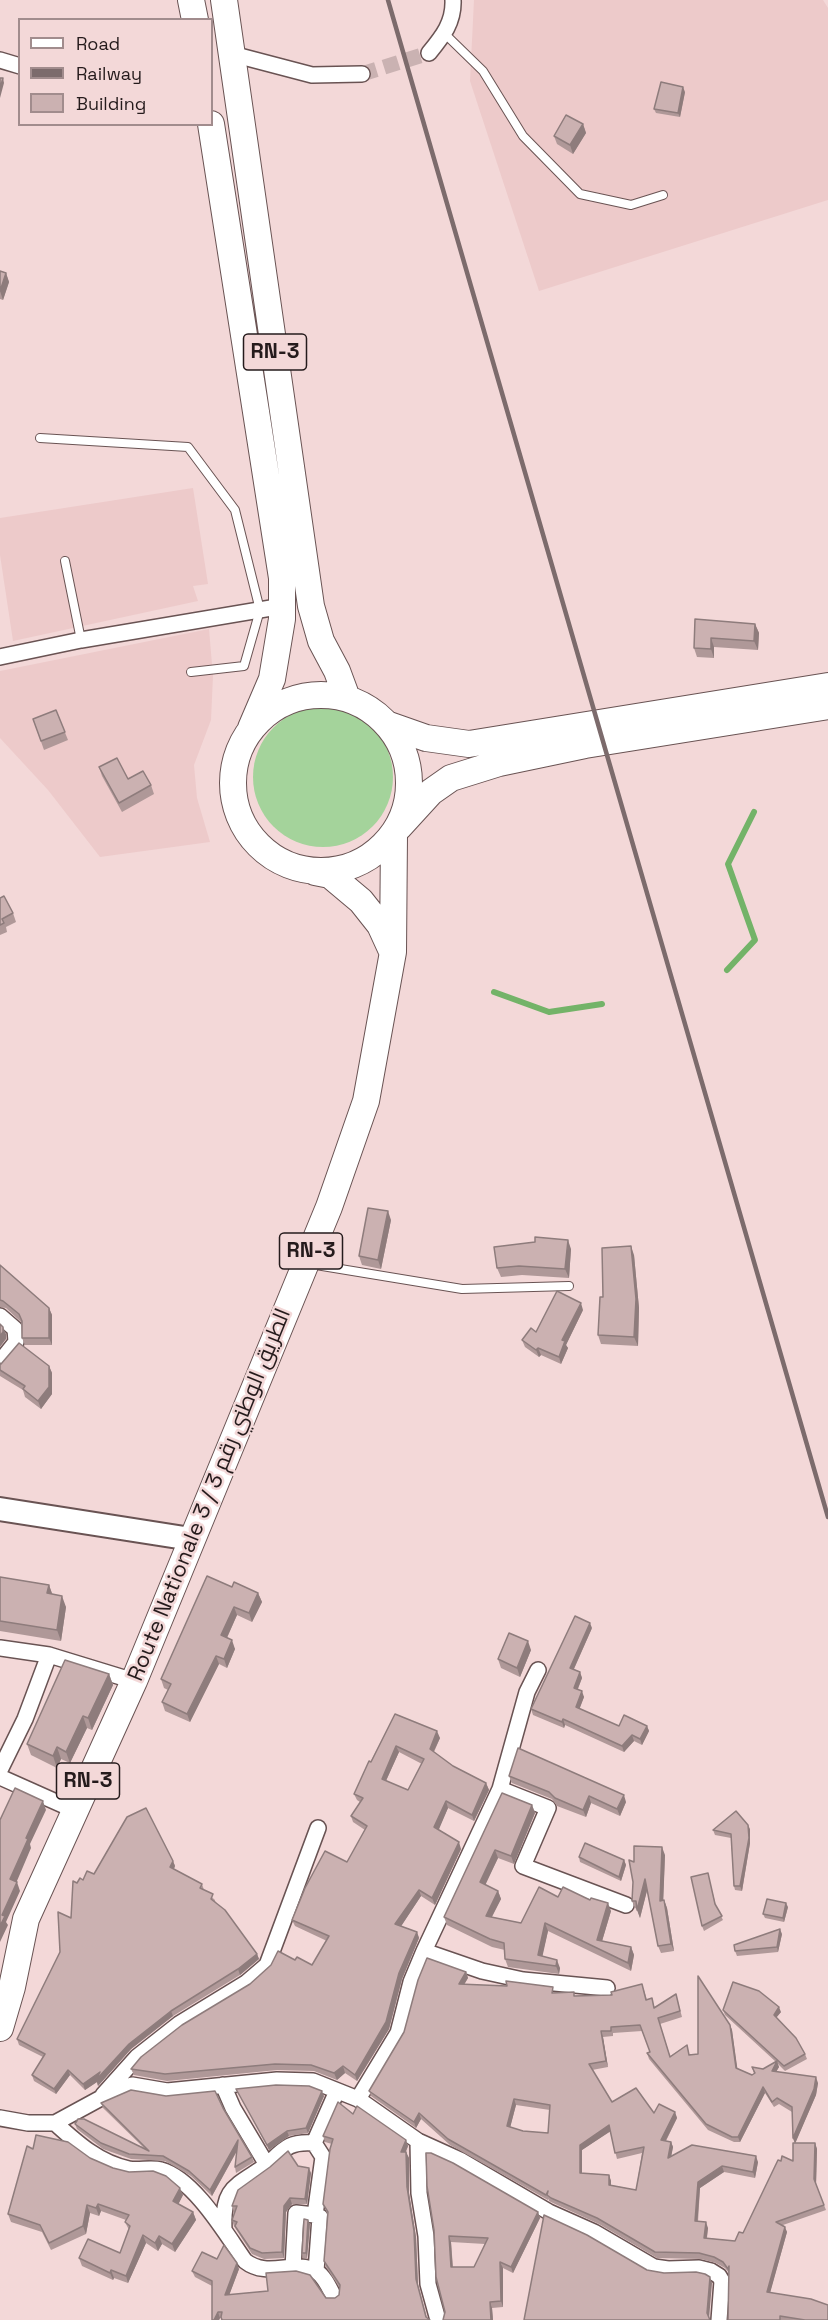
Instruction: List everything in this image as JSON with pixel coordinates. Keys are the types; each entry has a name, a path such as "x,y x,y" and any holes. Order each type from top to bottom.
{"main road":[{"path":"191,0 195,18"},
{"name":"RN-3","path":"224,0 310,606 321,641 337,671 346,699"},
{"name":"RN-3","path":"211,126 282,578 271,608 278,649 272,679 251,728"},
{"path":"388,725 426,738 469,744 828,686"},
{"path":"393,952 380,926 361,901 330,875 281,863 256,844 239,818 232,787 236,756 251,728 266,713 284,702 304,696 326,695 346,699 369,709 388,725 403,749 410,775 410,793 406,811 397,831"},
{"path":"312,872 330,872 349,868 366,860 381,849 431,792 451,778 499,763 585,745 828,706"},
{"name":"RN-3","path":"393,952 397,831"},
{"name":"Route Nationale 3 / الطريق الوطني رقم 3","path":"0,2028 6,1983 26,1919 134,1681 329,1208 366,1101 393,952"},
{"path":"0,1509 191,1539"}],"street":[{"path":"429,53 445,34 453,14 453,0"},
{"path":"232,54 312,75 362,74"},
{"path":"0,60 18,65"},
{"path":"0,657 81,640 271,608"},
{"path":"0,1316 15,1329 16,1342 0,1362"},
{"path":"0,1648 49,1655 134,1681"},
{"path":"0,1770 25,1719 49,1655"},
{"path":"358,2099 398,2033 411,1982 500,1789 527,1692 538,1670"},
{"path":"0,1777 74,1810"},
{"path":"500,1789 548,1808 523,1866 626,1905"},
{"path":"101,2098 137,2057 178,2024 246,1983 267,1965 318,1828"},
{"path":"424,1951 482,1971 523,1980 607,1988"},
{"path":"0,2118 28,2123 55,2123 101,2098 132,2085 167,2091 277,2080 313,2081 358,2099 418,2140 460,2160 549,2212 594,2232 654,2267 699,2268 711,2271 722,2281 719,2320"},
{"path":"223,2085 267,2165"},
{"path":"314,2143 337,2091"},
{"path":"55,2123 86,2151 110,2163 130,2170 162,2170 178,2180 206,2204 245,2261 254,2267 267,2270 293,2268 316,2271 326,2281 333,2295"},
{"path":"418,2140 419,2193 426,2236 428,2284 438,2320"},
{"path":"225,2232 223,2209 230,2190 298,2141 314,2143"},
{"path":"314,2143 322,2157 315,2215"},
{"path":"293,2268 296,2213 315,2215 320,2217 316,2271"}],"lane":[{"path":"445,34 483,71 523,136 580,194 631,205 663,195"},
{"path":"40,438 188,447 235,510 271,608 244,666 191,672"},
{"path":"65,561 81,640"},
{"path":"306,1263 462,1289 569,1286"}],"shaded area":[{"path":"474,0 823,0 828,8 828,200 539,291 470,81"},
{"path":"193,488 208,584 193,586 198,601 13,641 0,555 0,518"},
{"path":"209,629 213,676 211,720 194,765 197,798 210,842 100,857 48,790 0,738 0,671"}],"green space":[{"path":"323,707 350,712 373,727 388,750 393,777 388,804 373,827 350,842 323,847 296,842 273,827 258,804 253,777 258,750 273,727 296,712"}],"building":[{"path":"661,82 683,87 678,113 654,109"},
{"path":"566,115 583,124 570,145 554,136"},
{"path":"0,271 6,273 0,291"},
{"path":"695,619 755,624 754,641 711,638 711,649 694,648"},
{"path":"56,710 65,732 41,741 33,719"},
{"path":"117,758 128,779 143,771 151,785 119,803 99,767"},
{"path":"4,896 13,913 2,919 4,923 0,925 0,898"},
{"path":"368,1208 388,1211 378,1260 359,1256"},
{"path":"535,1237 568,1240 565,1269 519,1266 497,1268 494,1247 535,1242"},
{"path":"631,1246 636,1299 634,1337 598,1335 600,1297 603,1297 602,1248"},
{"path":"0,1265 49,1308 49,1338 22,1338 22,1321 19,1314 0,1300"},
{"path":"557,1291 581,1303 562,1340 565,1341 559,1357 538,1348 536,1350 522,1340 531,1328 536,1332"},
{"path":"0,1324 3,1332 0,1336"},
{"path":"19,1343 49,1366 49,1387 38,1401 23,1389 25,1386 0,1370 0,1363"},
{"path":"207,1576 232,1587 234,1582 258,1593 249,1613 234,1607 221,1635 232,1640 224,1659 216,1656 187,1714 162,1702 171,1684 161,1679"},
{"path":"0,1577 49,1585 47,1593 62,1596 57,1630 0,1621"},
{"path":"575,1616 590,1623 570,1668 580,1672 574,1688 582,1691 576,1707 619,1726 624,1715 647,1726 640,1739 632,1735 622,1746 563,1719 562,1722 531,1709"},
{"path":"509,1633 528,1641 517,1668 498,1659"},
{"path":"65,1660 109,1674 88,1718 83,1716 66,1752 57,1747 53,1756 27,1744"},
{"path":"395,1714 437,1731 430,1749 453,1766 486,1783 472,1815 446,1801 434,1827 459,1842 432,1898 419,1890 395,1924 417,1932 399,1973 386,2022 355,2075 343,2066 334,2073 311,2065 275,2064 165,2074 131,2069 141,2057 182,2025 250,1984 271,1965 278,1951 295,1960 297,1957 312,1965 329,1936 292,1920 305,1888 325,1851 347,1862 367,1826 351,1816 363,1798 354,1794 369,1761 371,1762","holes":["396,1746 424,1759 408,1790 382,1779"]},
{"path":"518,1748 624,1795 617,1809 589,1796 583,1810 555,1798 549,1792 509,1776"},
{"path":"15,1788 43,1801 10,1879 17,1882 2,1915 5,1916 0,1926 0,1820"},
{"path":"502,1793 532,1805 511,1856 495,1850 480,1882 498,1891 486,1916 521,1923 539,1887 558,1897 563,1887 590,1900 591,1898 608,1903 597,1940 631,1947 628,1963 545,1923 538,1955 557,1960 556,1966 505,1959 504,1943 490,1939 444,1917"},
{"path":"146,1808 173,1861 170,1867 202,1884 200,1888 213,1894 211,1899 225,1910 257,1954 238,1969 171,2011 129,2044 96,2080 100,2072 83,2084 68,2070 54,2089 32,2075 45,2054 17,2039 60,1952 58,1912 71,1918 73,1881 77,1883 80,1878 83,1880 87,1871 94,1874 127,1817"},
{"path":"736,1811 748,1825 749,1838 740,1886 734,1886 731,1834 713,1830"},
{"path":"585,1843 624,1860 619,1877 579,1857"},
{"path":"634,1846 662,1847 660,1901 664,1900 671,1944 658,1946 645,1879 637,1910 636,1901 632,1901 633,1882 629,1860 634,1862"},
{"path":"708,1873 715,1904 722,1916 702,1926 691,1877"},
{"path":"767,1899 786,1903 783,1918 763,1914"},
{"path":"780,1929 777,1947 735,1951 734,1945"},
{"path":"427,1958 466,1972 459,1984 507,1986 506,1981 553,1987 552,1993 574,1992 574,1996 612,1995 611,1992 642,1984 646,2000 652,1998 654,2008 676,1994 680,2011 658,2018 670,2057 687,2045 689,2055 698,2054 698,1976 730,2025 736,2068 752,2075 755,2073 752,2067 763,2069 777,2061 772,2071 816,2077 814,2089 793,2138 792,2107 777,2098 772,2102 763,2087 738,2137 732,2137 706,2124 647,2053 650,2052 640,2025 611,2027 611,2031 601,2031 606,2061 589,2064 612,2102 636,2088 654,2113 659,2104 675,2112 661,2140 671,2142 668,2158 692,2145 756,2156 753,2172 722,2166 698,2182 695,2221 706,2222 704,2238 735,2241 739,2232 743,2233 778,2160 781,2161 782,2156 793,2161 793,2143 815,2143 814,2179 824,2205 776,2222 785,2227 767,2292 811,2299 828,2305 828,2320 805,2320 780,2316 780,2320 728,2320 729,2266 728,2269 723,2262 699,2253 655,2252 597,2218 551,2198 547,2195 548,2191 546,2195 448,2139 419,2113 414,2122 369,2091 404,2032 418,1980","holes":["514,2099 550,2105 548,2133 523,2131 507,2126","609,2125 615,2153 644,2147 636,2190 609,2185 609,2175 580,2173 580,2145"]},
{"path":"733,1982 759,1991 779,2007 774,2015 796,2038 805,2054 784,2066 723,2010"},
{"path":"276,2085 309,2086 322,2091 306,2128 287,2131 267,2145 236,2089"},
{"path":"131,2090 166,2096 215,2091 252,2157 235,2167 238,2140 210,2190 189,2171 163,2156 129,2154 101,2143 75,2124 78,2119 84,2119 149,2151 101,2103"},
{"path":"338,2102 353,2114 357,2106 406,2140 401,2152 406,2152 416,2279 426,2317 430,2320 222,2320 222,2312 218,2312 212,2320 212,2281 192,2271 202,2252 217,2259 224,2245 237,2263 225,2295 268,2291 266,2273 296,2271 310,2275 326,2298 335,2298 339,2295 340,2285 324,2261 328,2212 323,2204 333,2139 323,2136"},
{"path":"36,2135 68,2142 90,2158 113,2168 129,2172 153,2171 166,2176 180,2188 173,2201 193,2212 172,2244 159,2236 155,2243 143,2235 126,2276 111,2270 110,2273 79,2258 88,2239 120,2253 130,2226 125,2222 129,2215 98,2204 96,2208 87,2205 83,2226 49,2243 40,2225 8,2214 27,2146 33,2149"},
{"path":"288,2151 298,2166 309,2168 305,2199 290,2198 284,2206 282,2252 262,2253 250,2248 235,2226 237,2222 232,2220 237,2206 232,2206 238,2190"},
{"path":"426,2153 431,2153 453,2163 538,2212 511,2267 500,2262 501,2301 490,2302 491,2320 443,2320 445,2312 436,2277 434,2230 427,2186","holes":["449,2236 488,2238 474,2267 451,2267"]},
{"path":"544,2215 587,2235 647,2270 664,2273 696,2272 710,2277 707,2313 710,2320 524,2320"},
{"path":"304,2219 308,2220 306,2253 302,2253"}],"waterway":[{"path":"727,970 755,940 728,864 754,812"},
{"path":"494,992 549,1012 602,1004"}],"tunnel":[{"path":"362,74 429,53"}],"railway":[{"path":"388,0 828,1517"}]}
